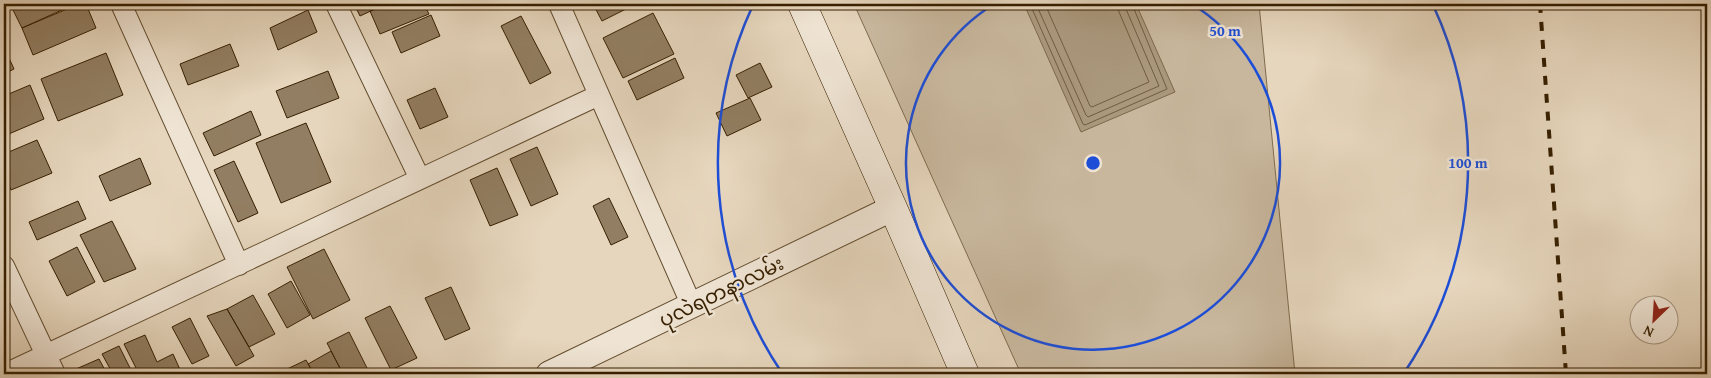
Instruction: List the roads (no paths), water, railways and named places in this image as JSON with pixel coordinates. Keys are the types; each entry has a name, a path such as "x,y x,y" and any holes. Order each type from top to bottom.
{"main road":[{"path":"802,4 965,374"}],"street":[{"path":"121,4 238,265"},
{"path":"336,4 420,179"},
{"path":"559,4 692,306"},
{"path":"5,374 599,95"},
{"name":"ပုလဲရတနာလမ်း","path":"549,374 893,208"},
{"path":"4,266 55,374"}],"water":[{"path":"1024,4 1136,4 1175,92 1081,132"}],"railway":[{"path":"1540,4 1566,374"}]}
